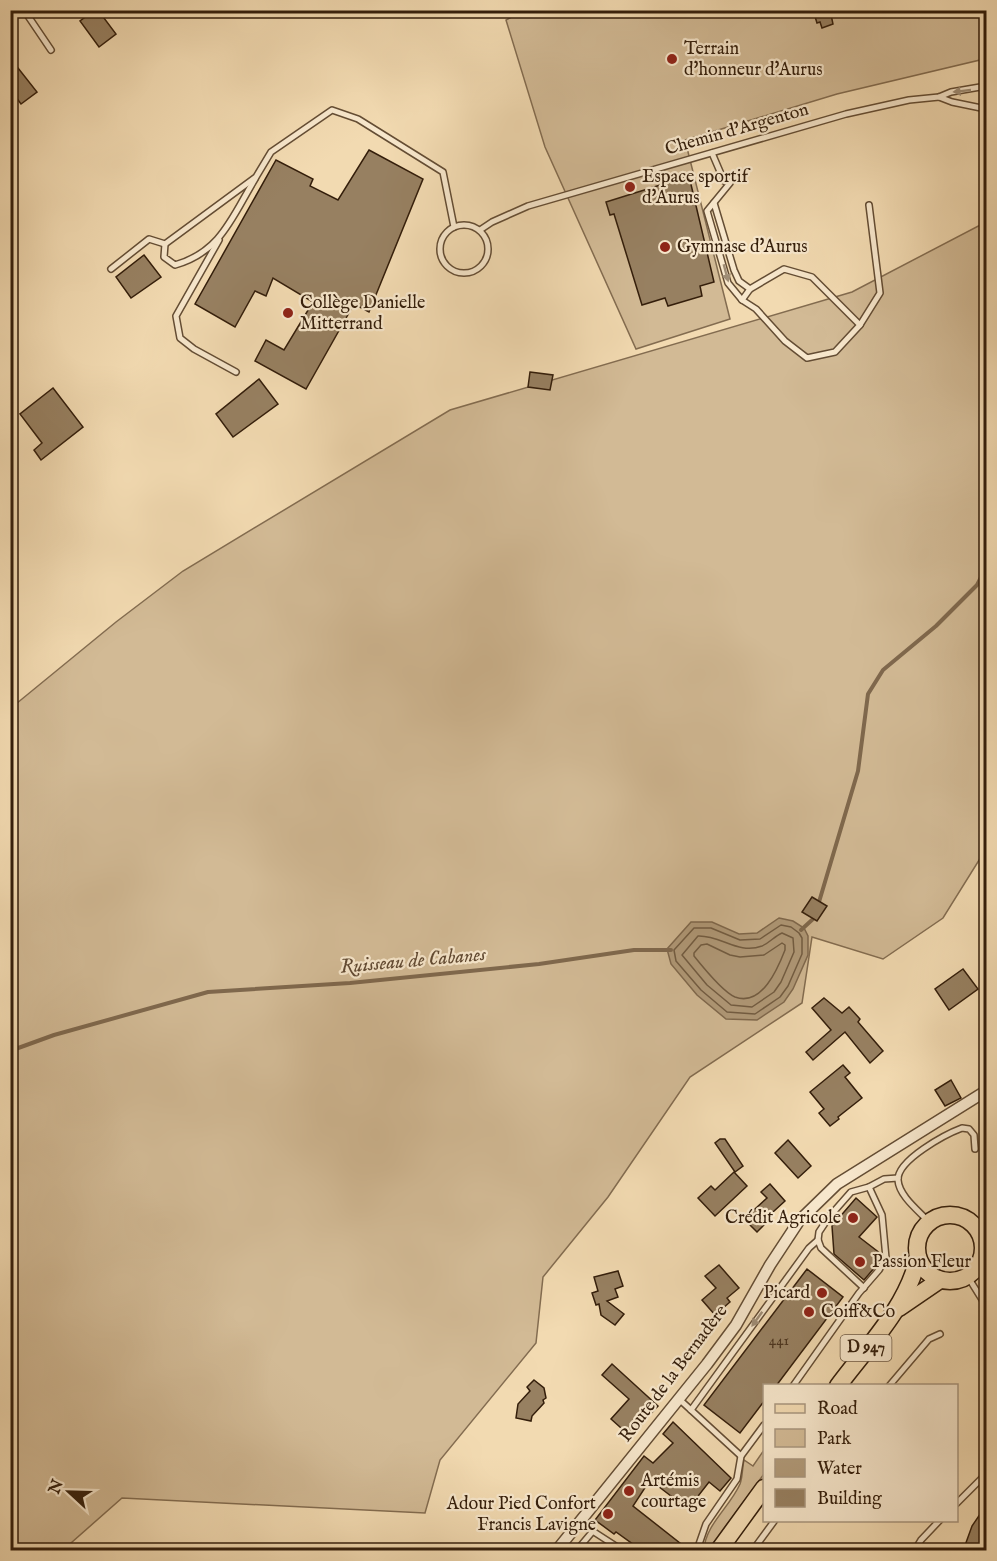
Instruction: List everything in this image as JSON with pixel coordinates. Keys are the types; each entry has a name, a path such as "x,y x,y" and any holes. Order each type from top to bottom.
{"main road":[{"path":"947,1215 957,1215 980,1225 985,1249 976,1270 968,1277 959,1281 940,1280 931,1276 923,1268 916,1248 918,1238 929,1222 947,1215"},
{"name":"D 947","path":"839,1384 894,1311 907,1288 918,1258"},
{"name":"D 947","path":"894,1311 940,1280"},
{"path":"719,1551 763,1491"}],"street":[{"name":"Route de la Bernadère","path":"557,1551 736,1325 770,1265 799,1221 837,1184 987,1091"}],"lane":[{"path":"24,10 51,50"},
{"name":"Chemin d'Argenton","path":"480,230 528,206 846,114 987,86"},
{"name":"Chemin d'Argenton","path":"939,97 987,109"},
{"path":"236,372 194,349 180,338 176,316 271,153 332,110 358,119 443,172 454,227"},
{"path":"712,153 724,181 730,183 707,211 728,283 742,300 756,309 785,340 807,358 835,352 860,325 880,293 869,205"},
{"path":"219,240 192,260 176,265 164,256 165,244 256,177"},
{"path":"714,203 734,270 739,281 750,289"},
{"path":"472,226 480,230 485,237 488,245 485,261 480,268 464,273 455,272 448,267 441,253 443,238 454,227 472,226"},
{"path":"111,269 149,239 165,244"},
{"path":"742,300 750,289 784,269 812,277 860,325"},
{"path":"929,1222 905,1194 898,1178 902,1167 915,1155 962,1128 969,1129 974,1135 975,1149"},
{"path":"864,1288 821,1248 818,1240 819,1232 851,1192 884,1179 898,1178"},
{"path":"794,1384 886,1258 882,1215 869,1186"},
{"path":"692,1410 809,1248 818,1240"},
{"path":"968,1277 987,1306"},
{"path":"891,1384 929,1338 940,1334"},
{"path":"679,1399 741,1456"},
{"path":"698,1551 706,1524 737,1479 741,1456 763,1428"},
{"path":"958,1503 987,1474"},
{"path":"753,1551 775,1522"},
{"path":"915,1551 921,1540 939,1522"},
{"path":"580,1523 622,1551"},
{"path":"578,1551 592,1531"}],"green space":[{"name":"Espace sportif d'Aurus","path":"525,10 986,11 986,55 984,59 837,94 685,140 730,319 636,349 545,147 506,20"},
{"path":"986,222 986,849 943,918 883,959 812,937 802,1003 690,1077 608,1197 543,1277 536,1343 440,1460 425,1513 122,1498 63,1550 11,1550 11,708 116,622 183,571 450,410 852,292"},
{"path":"763,1451 763,1475 708,1550 704,1550 705,1541 713,1524 740,1484 744,1460 753,1466"}],"water":[{"path":"779,918 793,921 804,928 808,936 808,955 793,989 784,1002 757,1020 726,1019 697,995 671,964 667,949 691,922 712,922 739,934 757,933"}],"building":[{"path":"98,10 116,34 99,47 80,21"},
{"path":"813,10 830,10 833,24 822,28 820,22 817,23"},
{"path":"18,68 37,92 21,104 10,89 10,74"},
{"path":"369,150 423,179 369,312 354,304 306,389 255,361 266,340 284,350 313,302 273,278 266,296 255,291 235,327 195,304 276,160 313,179 310,186 338,200"},
{"name":"Gymnase d'Aurus","path":"689,176 714,282 700,286 702,296 668,306 665,298 642,305 614,214 610,215 606,202"},
{"path":"144,255 161,277 131,298 116,277"},
{"path":"530,372 553,375 550,390 528,387"},
{"path":"259,379 278,404 233,437 216,414"},
{"path":"53,388 83,427 41,460 34,450 42,443 20,414"},
{"path":"812,897 827,906 817,921 802,912"},
{"path":"963,969 978,989 949,1010 935,989"},
{"path":"824,998 842,1013 849,1007 860,1019 858,1022 883,1051 870,1063 845,1032 813,1060 806,1052 831,1030 812,1008"},
{"path":"843,1065 850,1073 845,1077 862,1098 830,1126 819,1113 824,1109 810,1092"},
{"path":"951,1080 961,1098 945,1106 935,1090"},
{"path":"720,1139 725,1139 743,1166 735,1172 715,1143"},
{"path":"788,1140 811,1166 798,1178 775,1153"},
{"path":"734,1172 747,1186 715,1216 698,1198 711,1186 715,1190"},
{"path":"770,1184 785,1201 762,1222 764,1225 757,1232 744,1219 767,1198 761,1192"},
{"path":"856,1198 877,1217 859,1237 881,1254 875,1267 864,1280 834,1254 832,1226"},
{"path":"719,1265 739,1288 727,1298 730,1302 715,1315 702,1300 716,1288 705,1276"},
{"path":"807,1269 843,1297 778,1384 763,1384 763,1403 740,1433 704,1405"},
{"path":"618,1271 623,1286 615,1289 618,1297 607,1301 624,1314 615,1325 601,1315 599,1304 596,1305 592,1293 598,1291 594,1277"},
{"path":"612,1364 658,1406 630,1436 611,1419 629,1399 602,1375"},
{"path":"534,1380 544,1388 546,1398 543,1400 544,1403 532,1416 531,1421 516,1418 518,1404 530,1391 527,1387"},
{"path":"673,1422 731,1478 720,1491 709,1482 688,1509 650,1480 633,1506 690,1551 629,1551 634,1545 595,1520 644,1456 653,1463 673,1443 663,1434"},
{"path":"987,1504 987,1551 963,1551 972,1526"}],"waterway":[{"name":"Ruisseau de Cabanes","path":"986,367 984,381 986,404"},
{"name":"Ruisseau de Cabanes","path":"819,902 858,771 868,694 883,670 936,626 977,585 986,568"},
{"name":"Ruisseau de Cabanes","path":"801,930 813,919"},
{"name":"Ruisseau de Cabanes","path":"10,1051 54,1035 208,992 350,983 539,964 634,950 671,950"}],"place":[{"name":"Terrain d'honneur d'Aurus","path":"672,59"},
{"name":"Espace sportif d'Aurus","path":"630,187"},
{"name":"Gymnase d'Aurus","path":"665,247"},
{"name":"Collège Danielle Mitterrand","path":"288,313"},
{"name":"Crédit Agricole","path":"853,1218"},
{"name":"Passion Fleur","path":"860,1262"},
{"name":"Picard","path":"822,1293"},
{"name":"Coiff&Co","path":"809,1312"},
{"name":"Artémis courtage","path":"629,1491"},
{"name":"Adour Pied Confort Francis Lavigne","path":"608,1514"}]}
